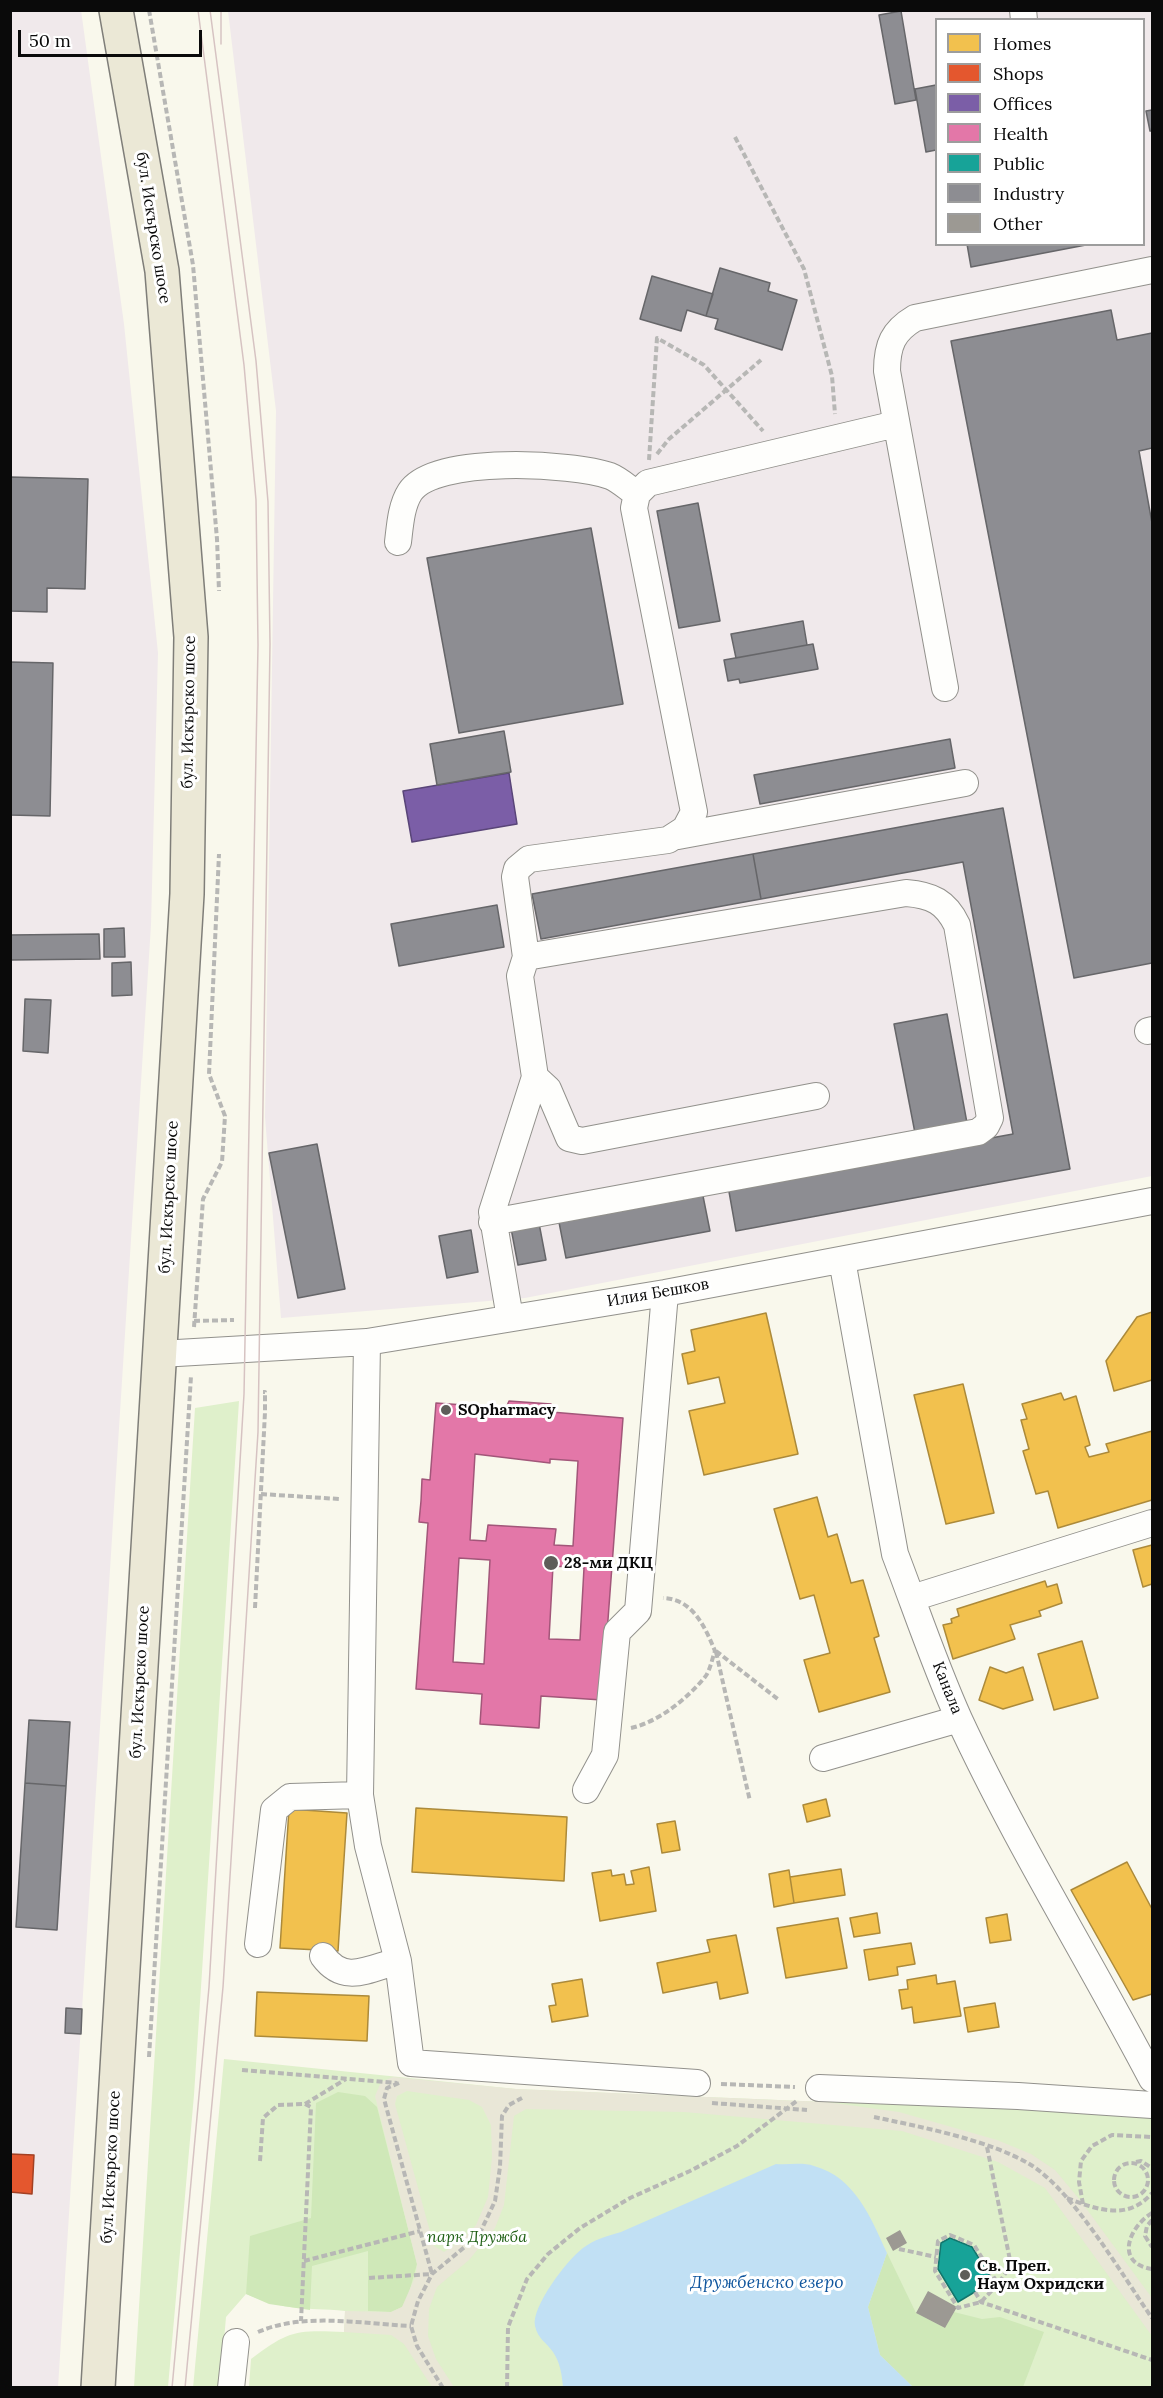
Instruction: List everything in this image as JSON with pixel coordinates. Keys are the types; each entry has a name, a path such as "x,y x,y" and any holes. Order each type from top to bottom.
{"main road":[{"name":"бул. Искърско шосе","path":"98,2388 187,894 191,637 162,271 116,10"}],"street":[{"path":"945,688 887,371 887,352 891,339 901,327 915,318 1152,270"},
{"path":"678,836 690,823 694,812 634,508 637,494 648,483 896,424"},
{"path":"398,542 402,516 410,492 428,477 471,466 559,466 612,477 637,494"},
{"path":"510,1318 492,1222 495,1200 535,1077 520,976 526,957 514,877 523,862 668,840 678,836 965,783"},
{"path":"492,1222 978,1132 986,1126 990,1118 957,925 950,912 938,900 926,895 906,893 526,957"},
{"path":"535,1077 548,1089 569,1138 582,1142 816,1096"},
{"name":"Илия Бешков","path":"160,1354 284,1349 367,1342 665,1293 1152,1201"},
{"name":"Канала","path":"842,1260 896,1554 912,1598 959,1719 1030,1856 1152,2079"},
{"path":"586,1790 605,1755 617,1632 638,1611 665,1293"},
{"path":"367,1342 360,1795 368,1846 398,1961 411,2063 701,2093"},
{"path":"912,1598 1152,1523"},
{"path":"823,1758 959,1719"},
{"path":"258,1944 274,1810 290,1797 360,1795"},
{"path":"323,1956 333,1969 351,1974 398,1961"},
{"path":"814,2099 1018,2096 1152,2105"},
{"path":"231,2388 236,2342"}],"path":[{"path":"735,137 804,269 832,376 835,418 826,441"},
{"path":"761,360 728,389 669,439 648,465 657,338 704,366 728,389 762,430 792,449"},
{"path":"195,1321 234,1320"},
{"path":"255,1608 266,1384"},
{"path":"148,2067 190,1394"},
{"path":"261,1494 364,1500"},
{"path":"640,1597 670,1598 691,1607 705,1627 716,1651 750,1801"},
{"path":"716,1651 779,1700"},
{"path":"607,1734 643,1725 668,1710 706,1676 716,1651"},
{"path":"242,2070 409,2085"},
{"path":"260,2161 263,2118 278,2105 305,2104 347,2079"},
{"path":"397,2083 387,2088 384,2099 432,2274"},
{"path":"701,2093 814,2099"},
{"path":"701,2093 787,2108"},
{"path":"509,2097 531,2098"},
{"path":"443,2388 417,2346 411,2325 418,2301 432,2274 479,2235 495,2201 500,2167 502,2116 509,2105 520,2098"},
{"path":"507,2388 508,2327 527,2279 548,2254 580,2228 630,2198 690,2171 737,2146 787,2108 814,2099"},
{"path":"301,2321 311,2107 305,2104"},
{"path":"869,2116 929,2129 987,2147 1030,2165 1067,2198 1152,2318"},
{"path":"1083,2204 1079,2182 1081,2161 1092,2146 1112,2135 1152,2137"},
{"path":"987,2147 1011,2265 998,2284 981,2302 958,2308 935,2271 938,2241 950,2235 974,2245 998,2284"},
{"path":"1129,2162 1144,2168 1149,2179 1145,2190 1136,2196 1124,2195 1114,2182 1116,2172 1129,2162 1141,2161 1152,2168"},
{"path":"1067,2198 1106,2210 1129,2210 1142,2205 1152,2193"},
{"path":"1152,2213 1140,2221 1131,2233 1129,2252 1133,2261 1152,2270"},
{"path":"1152,2220 1147,2226 1146,2236 1152,2247"},
{"path":"304,2261 420,2231"},
{"path":"898,2249 936,2257"},
{"path":"369,2278 432,2274"},
{"path":"975,2292 981,2302 1152,2360"},
{"path":"236,2342 278,2323 301,2321 411,2325"}],"shaded area":[{"path":"81,10 124,324 158,653 151,925 58,2387 11,2388 10,11"},
{"path":"228,11 1152,11 1152,1176 525,1298 281,1318 265,1117 276,411"},
{"path":"393,2077 516,2089 826,2102 899,2112 997,2140 1031,2154 1055,2170 1080,2200 1152,2298 1152,2336 1045,2188 998,2162 902,2131 684,2112 526,2109 514,2116 504,2205 495,2228 469,2260 437,2287 429,2309 428,2336 436,2359 454,2387 432,2387 404,2344 391,2335 344,2332 345,2311 391,2312 402,2307 416,2275 417,2264 375,2096 381,2082","holes":["407,2091 469,2100 482,2107 491,2125 492,2157 488,2197 476,2225 462,2240 444,2252 434,2246 395,2104 397,2096"]}],"green space":[{"path":"239,1401 194,2095 168,2387 134,2387 195,1408"},
{"name":"парк Дружба","path":"224,2059 516,2089 826,2102 837,2096 1152,2116 1152,2387 249,2387 251,2359 275,2342 294,2334 315,2331 344,2332 345,2311 296,2308 273,2304 246,2294 226,2317 220,2387 193,2388"},
{"path":"338,2092 365,2096 377,2107 417,2264 407,2300 402,2307 391,2312 368,2311 368,2251 312,2266 310,2310 269,2304 246,2294 250,2236 311,2218 316,2103"},
{"path":"887,2253 916,2313 945,2328 954,2312 982,2319 1000,2317 1044,2332 1023,2387 913,2387 880,2355 868,2307"}],"water":[{"name":"Дружбенско езеро","path":"776,2164 805,2164 828,2171 851,2189 868,2213 887,2253 868,2307 880,2355 913,2387 563,2387 557,2360 538,2334 535,2318 544,2296 576,2254 597,2240 621,2232"}],"building: Homes":[{"path":"1152,1312 1152,1380 1114,1391 1106,1361 1137,1317"},
{"path":"766,1313 798,1454 704,1475 689,1411 725,1403 719,1377 688,1384 682,1354 695,1351 691,1330"},
{"path":"963,1384 994,1513 946,1524 914,1395"},
{"path":"1061,1393 1064,1400 1076,1396 1090,1445 1085,1447 1089,1457 1109,1452 1106,1444 1152,1431 1152,1500 1058,1528 1048,1491 1036,1494 1023,1451 1029,1449 1021,1420 1027,1419 1022,1404"},
{"path":"817,1497 828,1537 837,1534 851,1583 863,1580 879,1636 874,1638 890,1692 819,1712 804,1660 830,1653 814,1595 800,1599 774,1509"},
{"path":"1152,1545 1152,1584 1143,1587 1133,1550"},
{"path":"1045,1581 1047,1587 1057,1584 1062,1603 1039,1611 1041,1616 1010,1625 1015,1639 953,1659 943,1625 952,1623 951,1619 959,1616 957,1609"},
{"path":"1082,1641 1098,1698 1054,1710 1038,1654"},
{"path":"990,1667 1006,1673 1023,1667 1033,1700 1003,1709 979,1700"},
{"path":"826,1799 830,1816 807,1822 803,1805"},
{"path":"416,1808 567,1817 564,1881 412,1872"},
{"path":"289,1809 347,1813 338,1951 280,1948"},
{"path":"675,1821 680,1850 662,1853 657,1824"},
{"path":"1127,1862 1152,1909 1152,1994 1133,2000 1071,1890"},
{"path":"649,1867 656,1911 600,1921 592,1873 611,1870 612,1876 624,1874 626,1885 634,1884 631,1871"},
{"path":"841,1869 845,1895 794,1903 790,1877"},
{"path":"789,1870 794,1903 774,1907 769,1874"},
{"path":"877,1913 880,1933 854,1937 850,1918"},
{"path":"1007,1914 1011,1940 990,1943 986,1918"},
{"path":"838,1918 847,1968 786,1978 777,1928"},
{"path":"736,1935 748,1993 720,1999 717,1982 663,1993 657,1963 710,1952 707,1940"},
{"path":"911,1943 915,1964 897,1967 898,1975 869,1980 864,1950"},
{"path":"936,1975 937,1984 955,1981 961,2016 914,2023 912,2007 902,2009 899,1990 908,1989 907,1980"},
{"path":"582,1979 588,2016 552,2022 549,2006 556,2005 552,1984"},
{"path":"257,1992 369,1996 367,2041 255,2036"},
{"path":"995,2003 999,2027 968,2032 964,2008"}],"building: Shops":[{"path":"10,2154 34,2155 32,2194 10,2192"}],"building: Offices":[{"path":"509,773 517,824 412,842 403,791"}],"building: Health":[{"name":"28-ми ДКЦ","path":"509,1401 551,1404 551,1412 623,1418 602,1700 541,1696 539,1728 480,1724 482,1694 416,1689 428,1523 419,1522 422,1479 430,1480 436,1403 506,1408","holes":["475,1454 550,1463 550,1459 578,1461 573,1546 554,1545 556,1529 488,1525 486,1541 470,1540","459,1558 490,1560 484,1664 453,1662","553,1566 584,1568 580,1640 549,1639"]}],"building: Public":[{"name":"Св. Преп. Наум Охридски","path":"950,2238 972,2247 993,2281 958,2302 938,2269 941,2243"}],"building: Industry":[{"path":"901,11 916,100 895,104 879,15"},
{"path":"935,85 935,150 926,152 915,89"},
{"path":"1152,110 1152,131 1150,131 1146,111"},
{"path":"967,246 1081,246 971,267"},
{"path":"720,268 770,283 768,291 797,300 782,350 715,329 718,319 706,316"},
{"path":"652,276 713,294 706,316 687,310 681,331 640,319"},
{"path":"1111,310 1117,340 1152,333 1152,448 1139,451 1152,523 1152,963 1074,978 951,341"},
{"path":"10,477 88,479 85,589 47,588 47,612 10,611"},
{"path":"698,503 720,621 679,628 657,511"},
{"path":"591,528 623,704 459,733 427,558"},
{"path":"803,621 807,645 736,658 731,634"},
{"path":"813,644 818,669 740,683 739,679 728,681 724,660"},
{"path":"10,662 53,663 50,816 10,815"},
{"path":"504,731 511,772 437,785 430,744"},
{"path":"950,739 955,768 760,804 754,775"},
{"path":"1003,808 1070,1169 736,1231 728,1186 1013,1134 963,862 761,899 753,854"},
{"path":"753,854 761,899 541,939 532,894"},
{"path":"497,905 504,947 399,966 391,924"},
{"path":"124,928 125,957 104,957 104,929"},
{"path":"99,934 100,959 10,960 10,935"},
{"path":"131,962 132,995 112,996 112,963"},
{"path":"25,999 51,1000 48,1053 23,1051"},
{"path":"947,1014 967,1123 915,1133 894,1024"},
{"path":"317,1144 345,1289 298,1298 269,1153"},
{"path":"701,1186 710,1231 566,1258 557,1212"},
{"path":"538,1218 546,1260 518,1265 510,1223"},
{"path":"471,1230 478,1272 447,1278 439,1236"},
{"path":"29,1720 70,1722 66,1786 25,1783"},
{"path":"25,1783 66,1786 57,1930 16,1927"},
{"path":"66,2008 82,2009 81,2034 65,2033"}],"building: Other":[{"path":"900,2230 907,2243 893,2251 886,2238"},
{"path":"928,2291 957,2307 945,2328 916,2313"}],"tram line":[{"path":"172,2388 209,1987 244,1394 258,645 256,500 244,365 198,10"},
{"path":"185,2388 223,1987 258,1432 270,644 268,502 256,361 210,10"},
{"path":"221,10 221,44"}],"place":[{"name":"SOpharmacy","path":"446,1410"},
{"name":"28-ми ДКЦ","path":"551,1563"},
{"name":"Св. Преп. Наум Охридски","path":"965,2275"}]}
